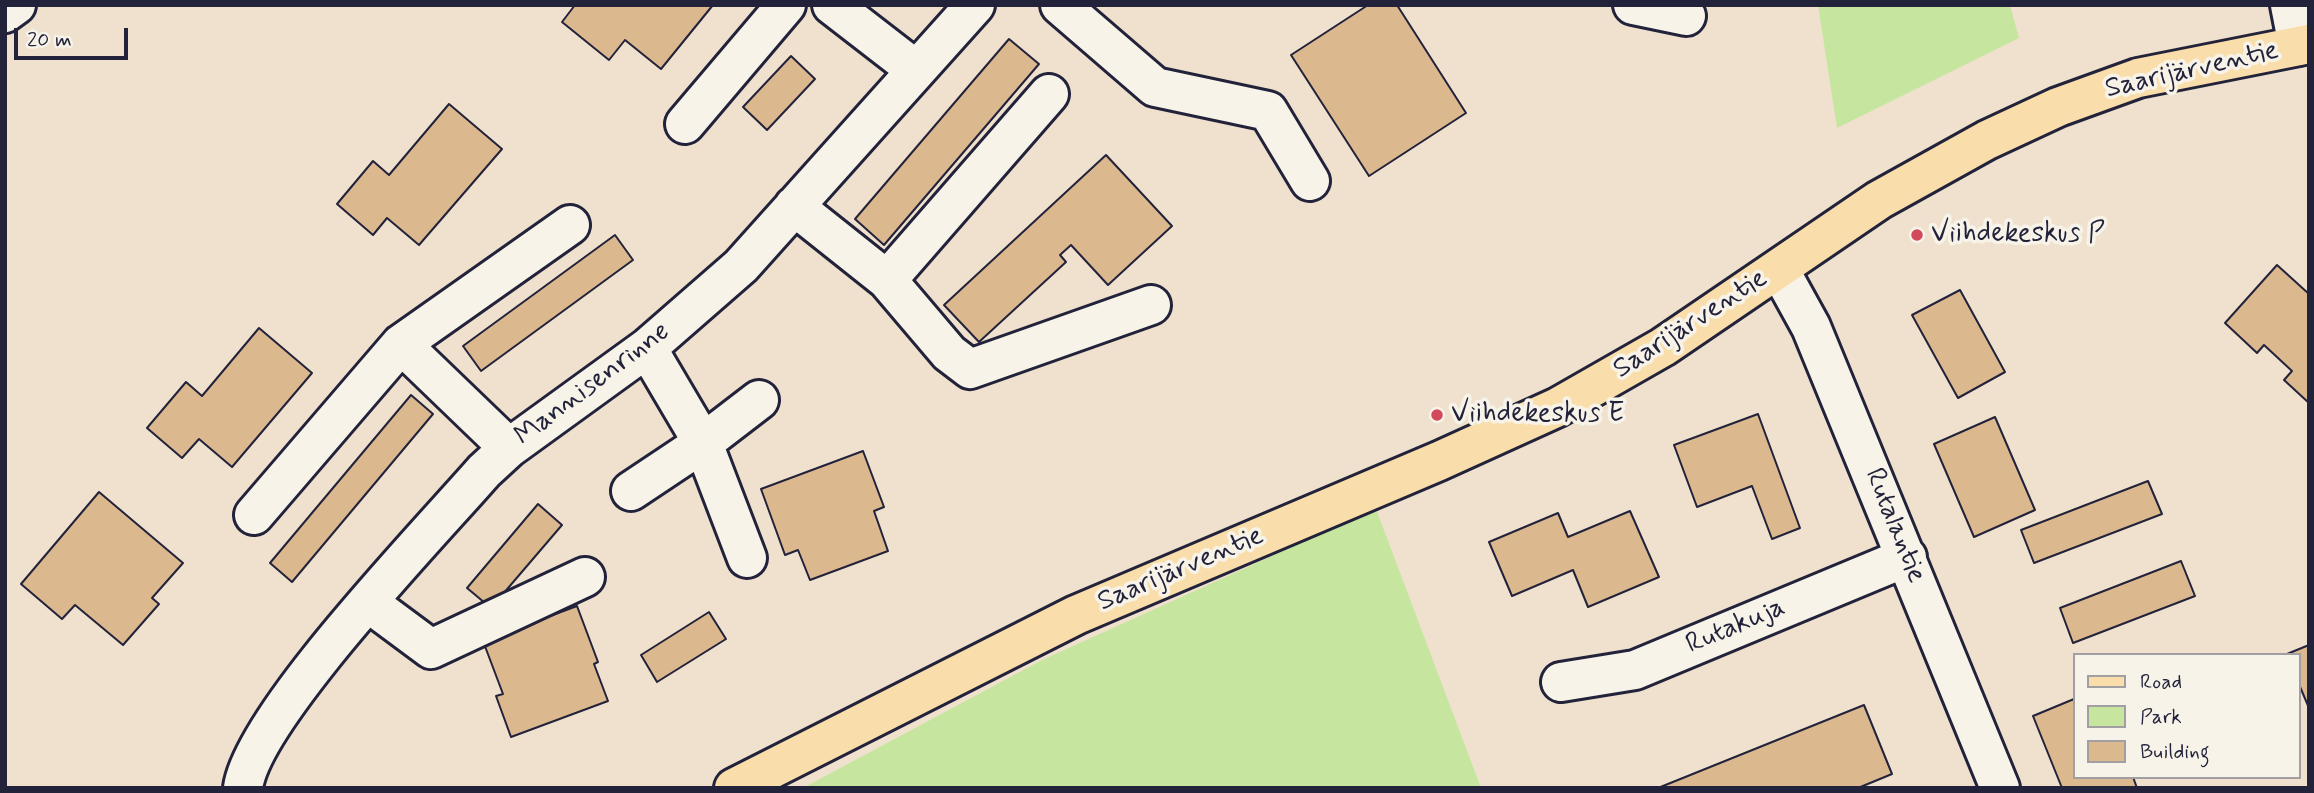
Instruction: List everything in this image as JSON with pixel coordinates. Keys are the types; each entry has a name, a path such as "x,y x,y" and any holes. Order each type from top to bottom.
{"main road":[{"name":"Saarijärventie","path":"734,788 1076,615 1439,461 1558,407 1663,347 1879,200 1987,140 2058,107 2138,78 2304,45"}],"street":[{"path":"5,13 16,5"},
{"path":"685,124 786,5"},
{"path":"832,5 916,70"},
{"name":"Mannisenrinne","path":"243,788 266,732 369,603 484,471 509,448 647,348 741,266 975,5"},
{"path":"1060,5 1155,87 1268,111 1310,181"},
{"path":"1633,5 1686,16"},
{"path":"2290,5 2304,45"},
{"path":"887,280 1049,94"},
{"path":"794,206 887,280 949,353 970,369 1151,305"},
{"path":"254,515 401,344 570,225"},
{"name":"Rutalantie","path":"1779,269 1811,327 2000,788"},
{"path":"401,344 509,448"},
{"path":"647,348 703,443 747,558"},
{"path":"631,491 703,443 759,400"},
{"name":"Rutakuja","path":"1561,682 1635,670 1907,557"},
{"path":"369,603 431,649 585,577"}],"green space":[{"path":"1818,5 2010,5 2019,38 1837,128"},
{"path":"1376,509 1481,788 803,788 1042,660"}],"building":[{"path":"575,5 713,5 661,69 625,40 609,60 562,22"},
{"path":"1368,5 1397,5 1466,113 1369,176 1291,55"},
{"path":"1009,39 1039,64 884,245 855,219"},
{"path":"791,56 815,79 767,130 743,107"},
{"path":"449,104 502,149 419,245 387,218 373,235 337,204 373,161 389,175"},
{"path":"1106,155 1172,226 1108,285 1071,245 1060,255 1066,262 979,342 944,305"},
{"path":"615,235 633,260 481,371 463,346"},
{"path":"2277,265 2309,294 2309,403 2284,380 2292,371 2264,345 2257,353 2225,323"},
{"path":"1960,290 2005,372 1958,398 1912,315"},
{"path":"259,328 312,373 232,467 199,439 182,458 147,428 186,382 202,396"},
{"path":"411,395 433,414 292,582 270,563"},
{"path":"1758,414 1800,528 1772,539 1752,486 1697,507 1674,445"},
{"path":"1995,417 2035,510 1974,537 1934,444"},
{"path":"863,451 884,507 874,511 888,551 810,580 798,550 785,555 761,489"},
{"path":"2148,481 2162,514 2034,563 2021,530"},
{"path":"99,492 183,563 152,598 159,604 123,645 75,605 62,619 21,584"},
{"path":"538,504 562,525 491,608 467,588"},
{"path":"1630,511 1659,577 1588,607 1573,570 1512,596 1489,542 1558,513 1568,537"},
{"path":"2181,561 2195,596 2073,643 2060,608"},
{"path":"577,606 598,662 594,664 608,701 511,737 496,696 503,694 483,641"},
{"path":"709,612 726,639 657,682 641,655"},
{"path":"2309,645 2309,708 2300,687 2300,653 2289,653"},
{"path":"2072,700 2072,779 2134,779 2137,788 2062,788 2033,716"},
{"path":"1864,705 1892,774 1858,788 1658,788"}],"place":[{"name":"Viihdekeskus P","path":"1917,235"},
{"name":"Viihdekeskus E","path":"1437,415"}]}
